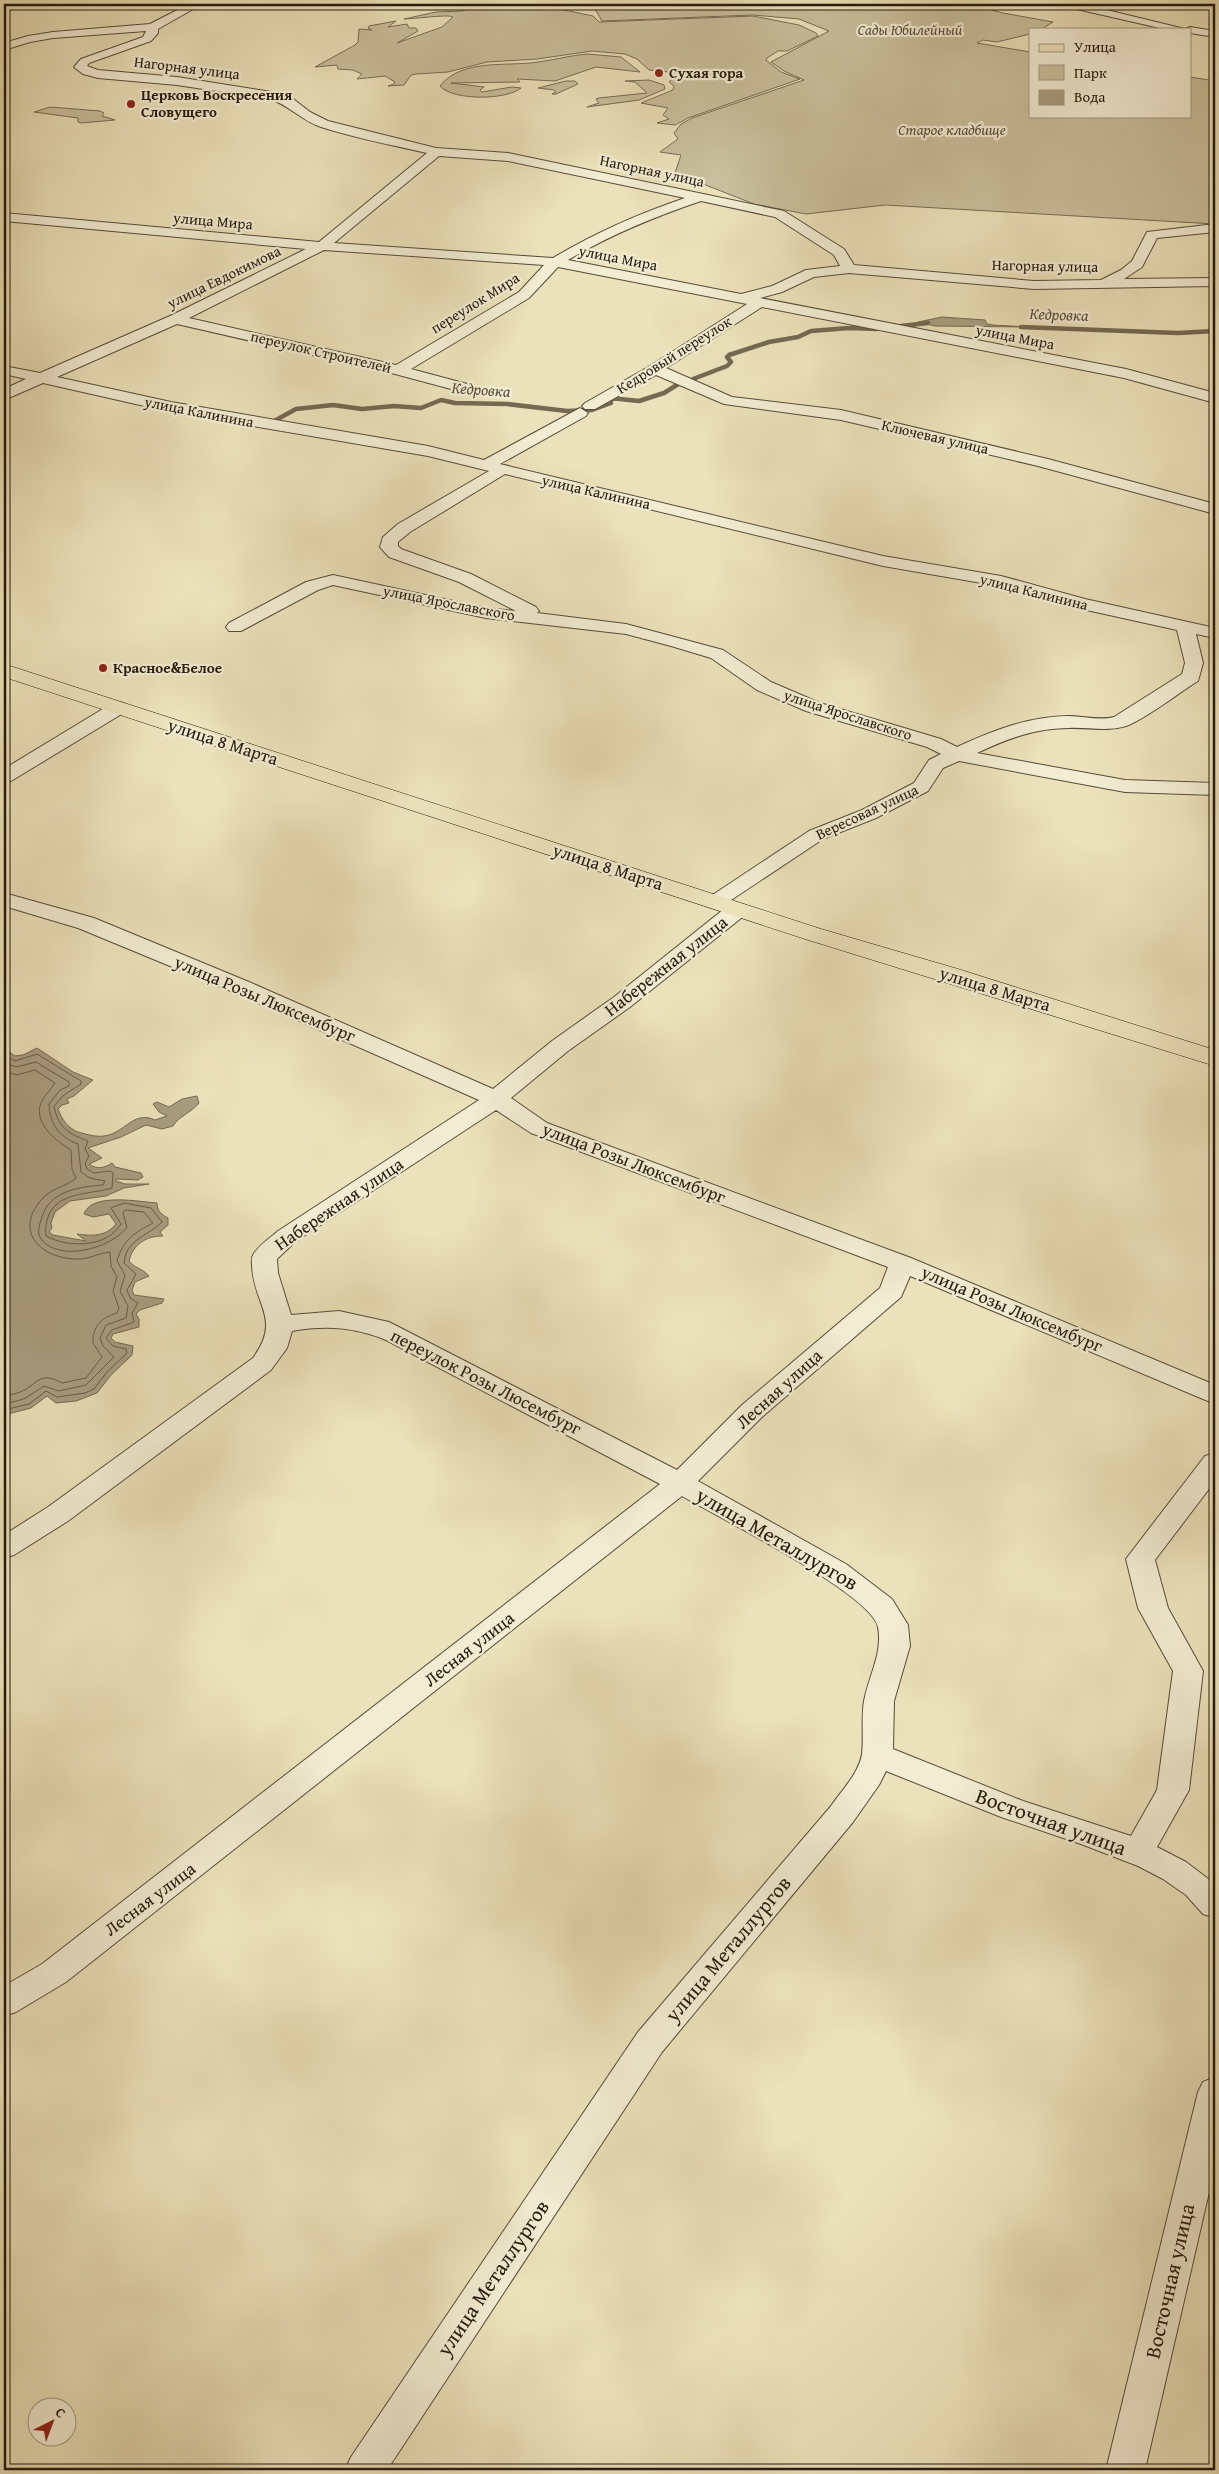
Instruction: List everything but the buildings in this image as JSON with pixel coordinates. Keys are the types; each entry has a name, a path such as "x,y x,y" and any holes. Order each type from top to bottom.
{"main road":[{"name":"улица 8 Марта","path":"4,670 726,906 1215,1058"}],"street":[{"path":"4,47 28,39 53,35 152,27 197,4"},
{"path":"1068,4 1176,28"},
{"name":"Нагорная улица","path":"152,27 152,33 147,39 81,64 82,70 98,74 177,81 272,96 288,101 306,115 324,124 436,152 508,157 779,214 839,252 849,269 1034,285 1215,282"},
{"path":"1192,30 1215,34"},
{"name":"улица Евдокимова","path":"4,395 38,378 175,319 268,275 322,246 436,152"},
{"name":"переулок Мира","path":"398,370 524,295 555,262 587,243 644,216 700,198"},
{"name":"улица Мира","path":"4,217 95,227 322,246 480,255 555,262 742,299 758,304 1117,372 1215,398"},
{"path":"1094,284 1127,273 1139,264 1152,236 1215,228"},
{"path":"742,299 777,289 811,273 849,269"},
{"name":"Кедровый переулок","path":"484,466 656,369 758,304"},
{"name":"переулок Строителей","path":"175,319 398,370 466,388"},
{"name":"Ключевая улица","path":"656,369 729,400 841,415 1042,462 1215,509"},
{"name":"улица Калинина","path":"4,370 217,416 412,448 874,559 1001,581 1082,604 1185,626 1212,628"},
{"path":"501,470 404,528 389,541 389,547 394,553 465,578 549,620"},
{"name":"улица Ярославского","path":"235,627 312,586 333,580 486,613 638,632 717,654 764,686 785,695 856,721 934,743 958,754 1126,786 1215,789"},
{"name":"Вересовая улица","path":"726,906 816,835 869,814 921,787 936,764 1006,732 1028,726 1069,722 1105,725 1121,721 1145,708 1191,677 1194,663 1185,626"},
{"path":"4,777 118,708"},
{"name":"улица Розы Люксембург","path":"4,899 110,932 242,986 496,1099 539,1128 902,1263 1215,1395"},
{"name":"Набережная улица","path":"282,1325 267,1286 264,1257 287,1236 496,1099 560,1046 622,1002 726,906"},
{"name":"Лесная улица","path":"4,2002 54,1973 680,1483 752,1411 892,1291 902,1263"},
{"name":"переулок Розы Люсембург","path":"282,1325 334,1317 373,1324 680,1483"},
{"path":"4,1548 58,1514 248,1375 274,1350 282,1325"},
{"path":"1138,1853 1173,1790 1188,1671 1153,1608 1140,1559 1215,1462"},
{"name":"улица Металлургов","path":"365,2470 650,2042 842,1814 868,1777 877,1755 879,1701 895,1646 893,1625 882,1606 865,1591 836,1571 680,1483"},
{"name":"Восточная улица","path":"877,1755 1012,1809 1163,1863 1185,1877 1207,1895 1215,1906"},
{"name":"Восточная улица","path":"1125,2470 1215,2092"}],"green space":[{"path":"477,4 536,4 593,16 599,22 753,16 799,25 816,33 818,36 787,51 778,51 766,60 781,72 800,79 688,118 675,125 657,123 669,119 663,115 668,108 641,103 673,90 674,86 669,82 678,73 649,70 637,59 625,54 592,51 537,59 487,62 448,72 411,75 404,85 388,86 395,82 385,76 357,79 362,74 353,70 338,69 337,65 315,67 355,45 358,42 359,29 372,30 368,28 369,26 396,21 388,27 407,24 409,28 416,28 418,31 397,43 442,27 453,17 438,16 404,19 436,12 463,11"},
{"name":"Старое кладбище","path":"592,4 968,4 1003,13 1053,22 1044,28 1029,28 1029,34 997,42 983,40 977,43 1029,52 1029,118 1192,118 1192,77 1215,81 1215,224 885,205 806,214 754,204 675,173 681,155 660,152 678,139 674,133 681,124 692,118 804,80 784,71 771,62 829,31 799,19 753,15 602,21"},
{"path":"588,54 621,57 640,72 596,67 555,81 517,79 520,82 451,83 484,87 480,90 482,92 512,87 521,88 514,92 493,97 456,94 440,86 449,77 473,67 538,62"},
{"path":"649,80 664,85 665,89 639,100 587,107 599,103 596,99 599,98 647,93 635,82 625,81"},
{"path":"566,81 575,81 578,84 556,94 552,94 556,92 554,90 538,88"},
{"path":"50,107 100,111 104,113 102,116 115,120 81,123 78,122 78,118 34,112"}],"water":[{"path":"942,317 985,320 987,324 993,325 1029,327 935,326 918,322"},
{"path":"4,1048 15,1056 23,1055 37,1048 73,1072 93,1080 74,1096 67,1099 69,1103 62,1105 58,1109 66,1123 78,1132 94,1136 105,1136 136,1119 148,1118 155,1120 167,1116 159,1112 153,1104 157,1102 169,1107 182,1099 197,1096 199,1103 173,1126 162,1129 146,1125 121,1137 88,1148 102,1158 89,1164 92,1166 100,1168 112,1163 115,1167 141,1173 143,1177 138,1180 116,1179 116,1181 125,1184 149,1184 124,1188 106,1196 70,1201 55,1212 51,1223 52,1228 49,1232 53,1235 86,1241 77,1234 93,1235 103,1233 116,1224 109,1214 93,1217 84,1214 88,1207 96,1203 117,1200 157,1203 160,1212 168,1218 168,1225 160,1232 163,1236 146,1239 141,1242 134,1250 129,1261 149,1276 135,1282 132,1290 134,1295 164,1299 162,1303 140,1310 136,1314 139,1319 139,1327 113,1334 111,1338 115,1342 133,1346 132,1355 111,1375 97,1393 76,1401 56,1403 47,1396 31,1408 4,1415"}],"waterway":[{"name":"Кедровка","path":"901,326 928,323"},
{"name":"Кедровка","path":"1021,327 1178,333 1215,331"},
{"name":"Кедровка","path":"693,379 727,366 731,362 727,357 729,355 769,342 798,337 811,331 849,328 876,329"},
{"name":"Кедровка","path":"276,420 296,409 333,405 362,409 394,406 421,408 441,400 455,403 507,404 567,411 592,410 611,403 610,398 639,401 664,393 680,383"}],"place":[{"name":"Сухая гора","path":"659,73"},
{"name":"Церковь Воскресения Словущего","path":"131,104"},
{"name":"Красное&Белое","path":"103,668"}],"park label":[{"name":"Сады Юбилейный","path":"910,30"}]}
